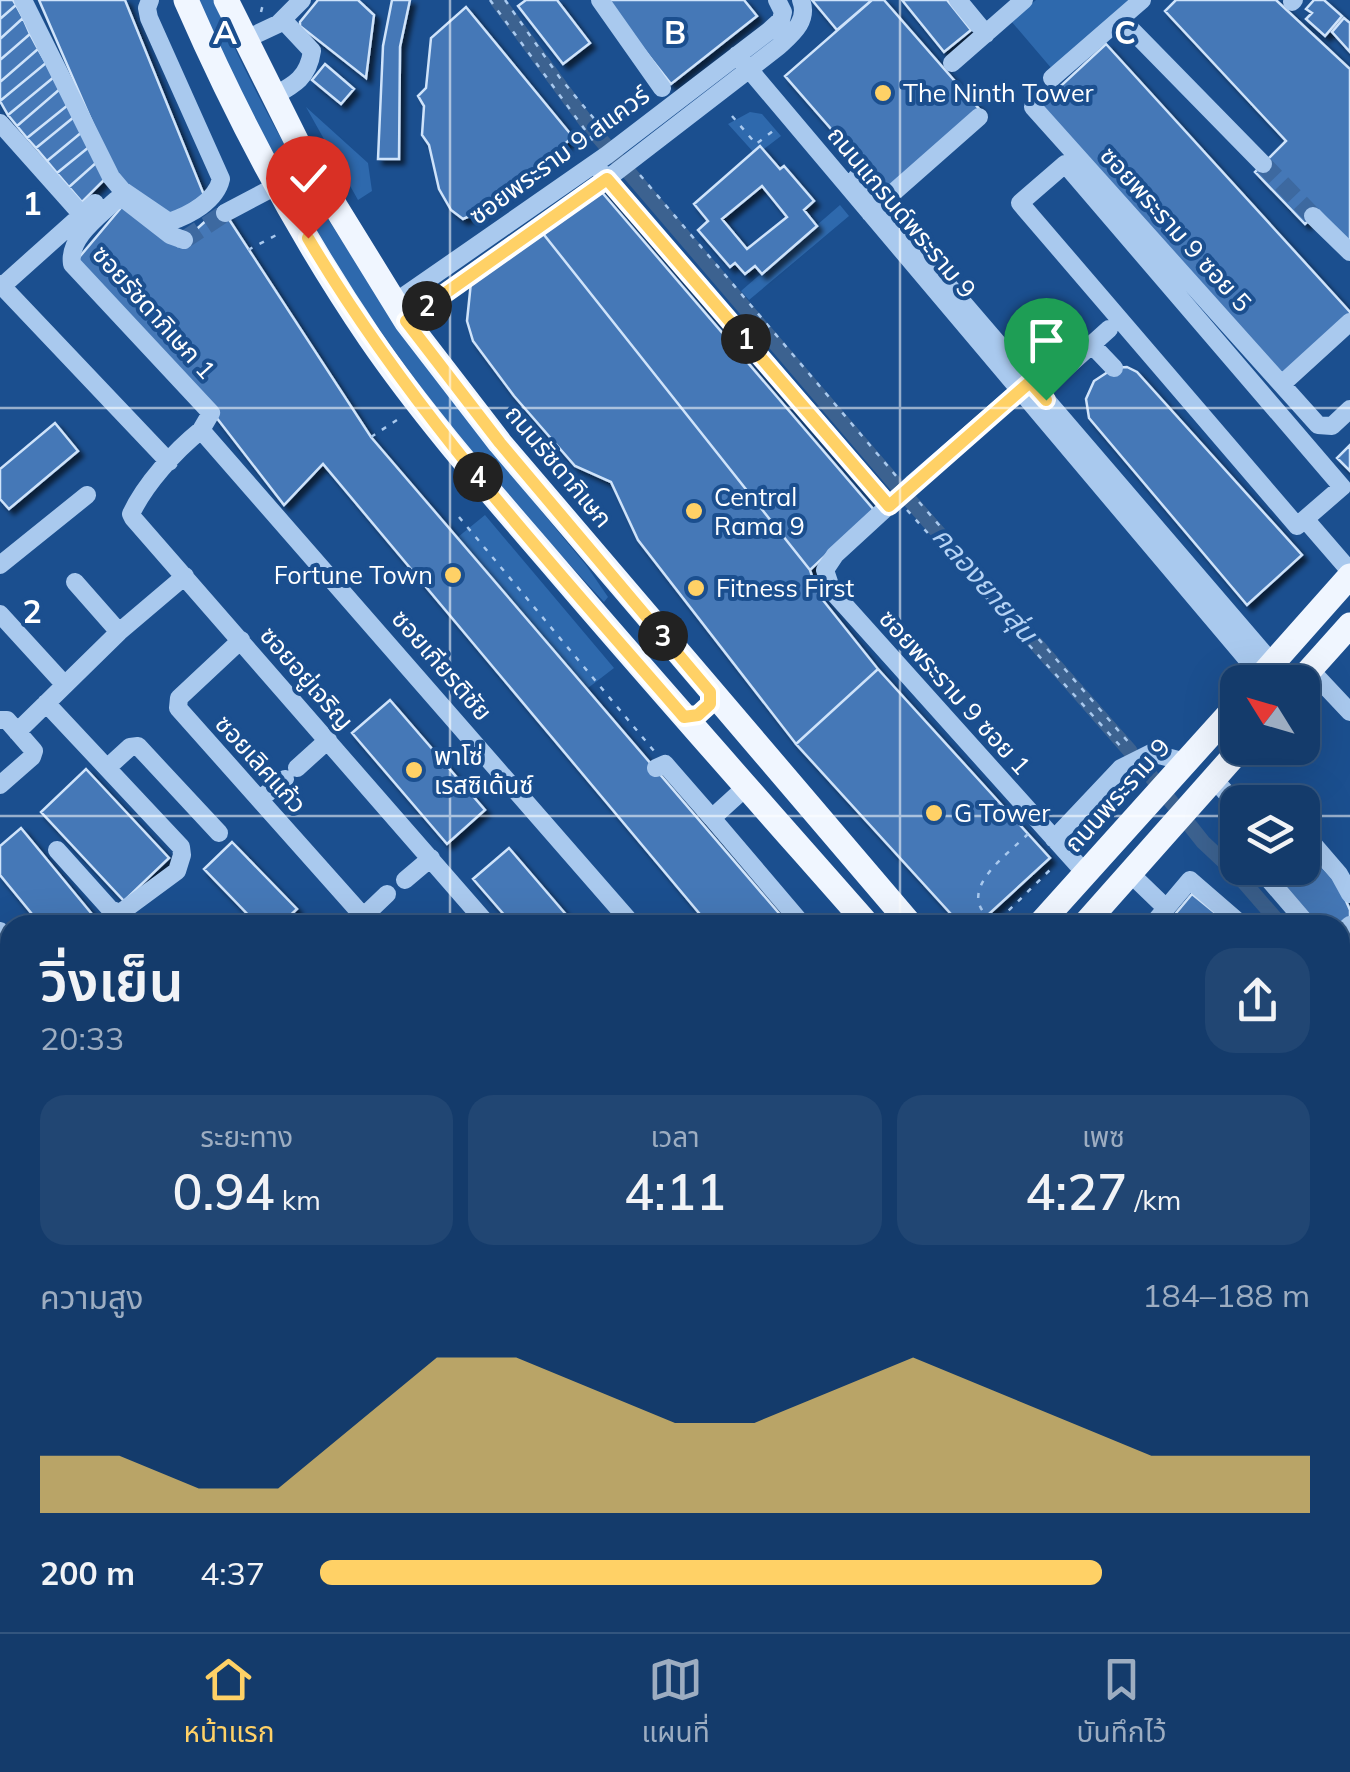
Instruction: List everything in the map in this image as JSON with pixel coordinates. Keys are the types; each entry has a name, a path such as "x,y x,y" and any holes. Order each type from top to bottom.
{"main road":[{"path":"186,0 229,96 278,185 339,290 408,391 684,717 859,915"},
{"name":"ถนนรัชดาภิเษก","path":"226,0 272,98 400,312 500,443 902,915"},
{"path":"1275,665 1350,574"},
{"path":"1278,665 1350,597"},
{"path":"1320,666 1350,625"},
{"path":"1320,671 1350,640"},
{"path":"684,717 698,715 710,704 710,692"},
{"name":"ถนนพระราม 9","path":"1048,915 1220,725"},
{"name":"ถนนพระราม 9","path":"1068,915 1220,744"},
{"path":"1093,915 1227,765"},
{"path":"1107,915 1202,808 1220,800"}],"street":[{"path":"23,0 112,177 122,190 169,222 207,201 218,191 221,179 149,18 146,8 150,0"},
{"path":"244,40 282,20 302,0"},
{"path":"600,0 662,88"},
{"name":"ซอยพระราม 9 สแควร์","path":"748,59 780,20 783,12 778,0"},
{"name":"ซอยพระราม 9 สแควร์","path":"400,312 466,278 613,160 748,59 797,29 802,18 801,0"},
{"path":"958,0 986,34"},
{"path":"952,64 1024,0"},
{"path":"1052,78 1142,0"},
{"path":"1121,19 1262,164"},
{"path":"272,98 300,81 312,51 282,20"},
{"name":"ถนนแกรนด์พระราม 9","path":"748,59 1030,388 1257,665"},
{"name":"ซอยพระราม 9 ซอย 5","path":"1033,107 1318,425 1332,426 1350,409"},
{"path":"875,210 979,117"},
{"path":"0,123 88,209 1,286 169,462 202,430"},
{"path":"613,160 903,492 1109,329"},
{"name":"ซอยพระราม 9 สแควร์","path":"400,312 454,261 613,160"},
{"path":"1065,164 1342,486 1305,519 1296,526 1020,203 1065,164"},
{"path":"225,213 278,185"},
{"name":"ซอยรัชดาภิเษก 1","path":"184,240 170,235 126,200 116,200 75,241 71,255 72,264 211,413 202,430"},
{"path":"1313,216 1350,252"},
{"path":"454,261 466,278"},
{"path":"1282,384 1350,322"},
{"path":"1092,345 1114,368"},
{"name":"ซอยเกียรติชัย","path":"202,430 624,915"},
{"name":"ซอยอยู่เจริญ","path":"169,462 131,514 479,915"},
{"name":"ซอยพระราม 9 ซอย 1","path":"903,492 835,555 825,570 832,591 1059,852 1086,874"},
{"path":"0,565 86,495"},
{"path":"1305,519 1350,574"},
{"path":"18,732 119,632 184,576"},
{"path":"76,582 119,632"},
{"path":"0,614 64,684"},
{"name":"ซอยเลิศแก้ว","path":"241,640 176,703 363,915"},
{"path":"1320,694 1350,712"},
{"path":"46,703 181,846 177,871 127,915"},
{"path":"0,720 7,720 34,754 0,785"},
{"path":"260,799 328,740"},
{"path":"107,768 130,747 138,746 219,833"},
{"path":"1059,852 1120,768 1147,755 1182,768"},
{"path":"661,766 712,818 794,915"},
{"path":"712,818 746,787"},
{"path":"57,850 117,915"},
{"path":"1320,852 1350,894"},
{"path":"406,880 430,858"},
{"path":"1137,880 1166,908"},
{"path":"1160,915 1190,880 1230,915"},
{"path":"1273,885 1299,915"},
{"path":"372,915 387,894"}],"path":[{"path":"259,18 264,0"},
{"path":"490,0 613,160 650,190 903,492 1147,755"},
{"path":"504,0 613,160"},
{"path":"732,116 756,144 777,128"},
{"path":"248,250 282,232"},
{"path":"372,437 402,417"},
{"path":"459,517 640,734 661,766"},
{"path":"536,628 545,624"},
{"path":"631,738 640,734"},
{"path":"985,915 977,903 979,886 1029,833"},
{"path":"1004,915 1059,852"}],"shaded area":[{"path":"197,0 213,0 289,153 378,296 478,432 586,565 608,597 604,602 475,457 385,342 292,192"},
{"path":"1036,0 1131,0 1052,69 1011,21"},
{"path":"306,107 368,163 372,191 358,200"},
{"path":"750,112 762,114 781,136 756,155 728,124"},
{"path":"840,205 849,216 749,300 741,291"},
{"path":"485,515 614,668 588,688 458,537"}],"building":[{"path":"0,0 13,0 16,5 0,19"},
{"path":"39,0 125,0 204,195 170,219 115,175"},
{"path":"318,0 358,0 374,15 366,78 300,26"},
{"path":"392,0 410,0 400,47 399,159 378,159 383,46"},
{"path":"526,0 557,0 590,43 563,64 518,6"},
{"path":"605,0 744,0 757,16 671,84"},
{"path":"812,0 872,0 837,30"},
{"name":"The Ninth Tower","path":"872,0 884,0 980,110 886,192 785,76"},
{"path":"902,0 947,0 971,30 944,52"},
{"path":"1176,0 1276,0 1350,69 1350,244 1319,211 1305,224 1255,172 1286,141 1165,11"},
{"path":"1314,0 1324,0 1342,16 1325,36 1306,19 1312,13 1306,9"},
{"path":"16,5 23,18 0,39 0,19"},
{"path":"466,7 573,137 475,218 472,215 463,219 451,210 439,189 429,145 422,135 424,106 418,96 426,88 431,38"},
{"path":"23,18 30,34 0,60 0,39"},
{"path":"1344,18 1350,23 1350,52 1332,32"},
{"path":"30,34 38,49 0,82 0,60"},
{"path":"1106,44 1350,312 1350,317 1284,378 1038,107"},
{"path":"38,49 46,63 0,101 0,82"},
{"path":"46,63 54,77 8,115 0,101"},
{"path":"325,64 354,89 341,104 312,80"},
{"path":"54,77 60,89 17,126 8,115"},
{"path":"60,89 68,105 27,138 17,126"},
{"path":"68,105 74,117 36,148 27,138"},
{"path":"74,117 82,132 47,161 36,148"},
{"path":"82,132 89,147 57,173 47,161"},
{"path":"760,146 780,169 784,166 814,201 804,210 817,226 762,274 755,266 745,274 735,263 730,267 698,230 708,221 694,204","holes":["762,186 787,217 747,249 722,219"]},
{"path":"89,147 97,162 69,187 57,173"},
{"path":"97,162 106,178 82,202 69,187"},
{"path":"600,190 874,510 810,570 541,231"},
{"name":"Fortune Town","path":"125,203 178,246 221,207 371,437 780,915 701,915 323,464 284,505 216,417 76,261"},
{"name":"Central Rama 9","path":"541,231 810,570 818,594 878,669 796,744 638,540 611,482 575,466 514,396 473,341 467,321 471,282"},
{"path":"1127,367 1137,372 1302,555 1247,605 1089,418 1086,399 1094,381 1114,368"},
{"path":"55,423 78,451 9,509 0,499 0,469"},
{"path":"1350,445 1350,471 1337,458"},
{"name":"G Tower","path":"878,669 1050,858 988,915 952,915 796,744"},
{"path":"390,700 485,810 447,844 352,733"},
{"path":"86,769 169,858 124,901 41,812"},
{"path":"21,828 93,915 33,915 0,875 0,846"},
{"path":"232,842 297,909 291,915 248,915 204,869"},
{"path":"509,848 566,915 504,915 473,879"},
{"path":"1320,864 1339,885 1350,915 1308,915 1283,885 1320,885"},
{"path":"1192,894 1218,915 1174,915"}],"waterway":[{"name":"คลองยายสุ่น","path":"497,0 590,127 1130,751"},
{"path":"1146,770 1203,842 1272,915"}],"tunnel":[{"path":"1263,164 1313,216"},
{"path":"184,240 225,213"}],"place":[{"name":"The Ninth Tower","path":"883,93"},
{"name":"Central Rama 9","path":"694,511"},
{"name":"Fortune Town","path":"453,575"},
{"name":"Fitness First","path":"696,588"},
{"name":"พาโซ่ เรสซิเด้นซ์","path":"414,770"},
{"name":"G Tower","path":"934,813"}],"route":[{"path":"308,238 408,391 684,717 698,715 710,704 710,692 500,443 406,321 607,179 889,506 1030,382 1046,400"}]}
